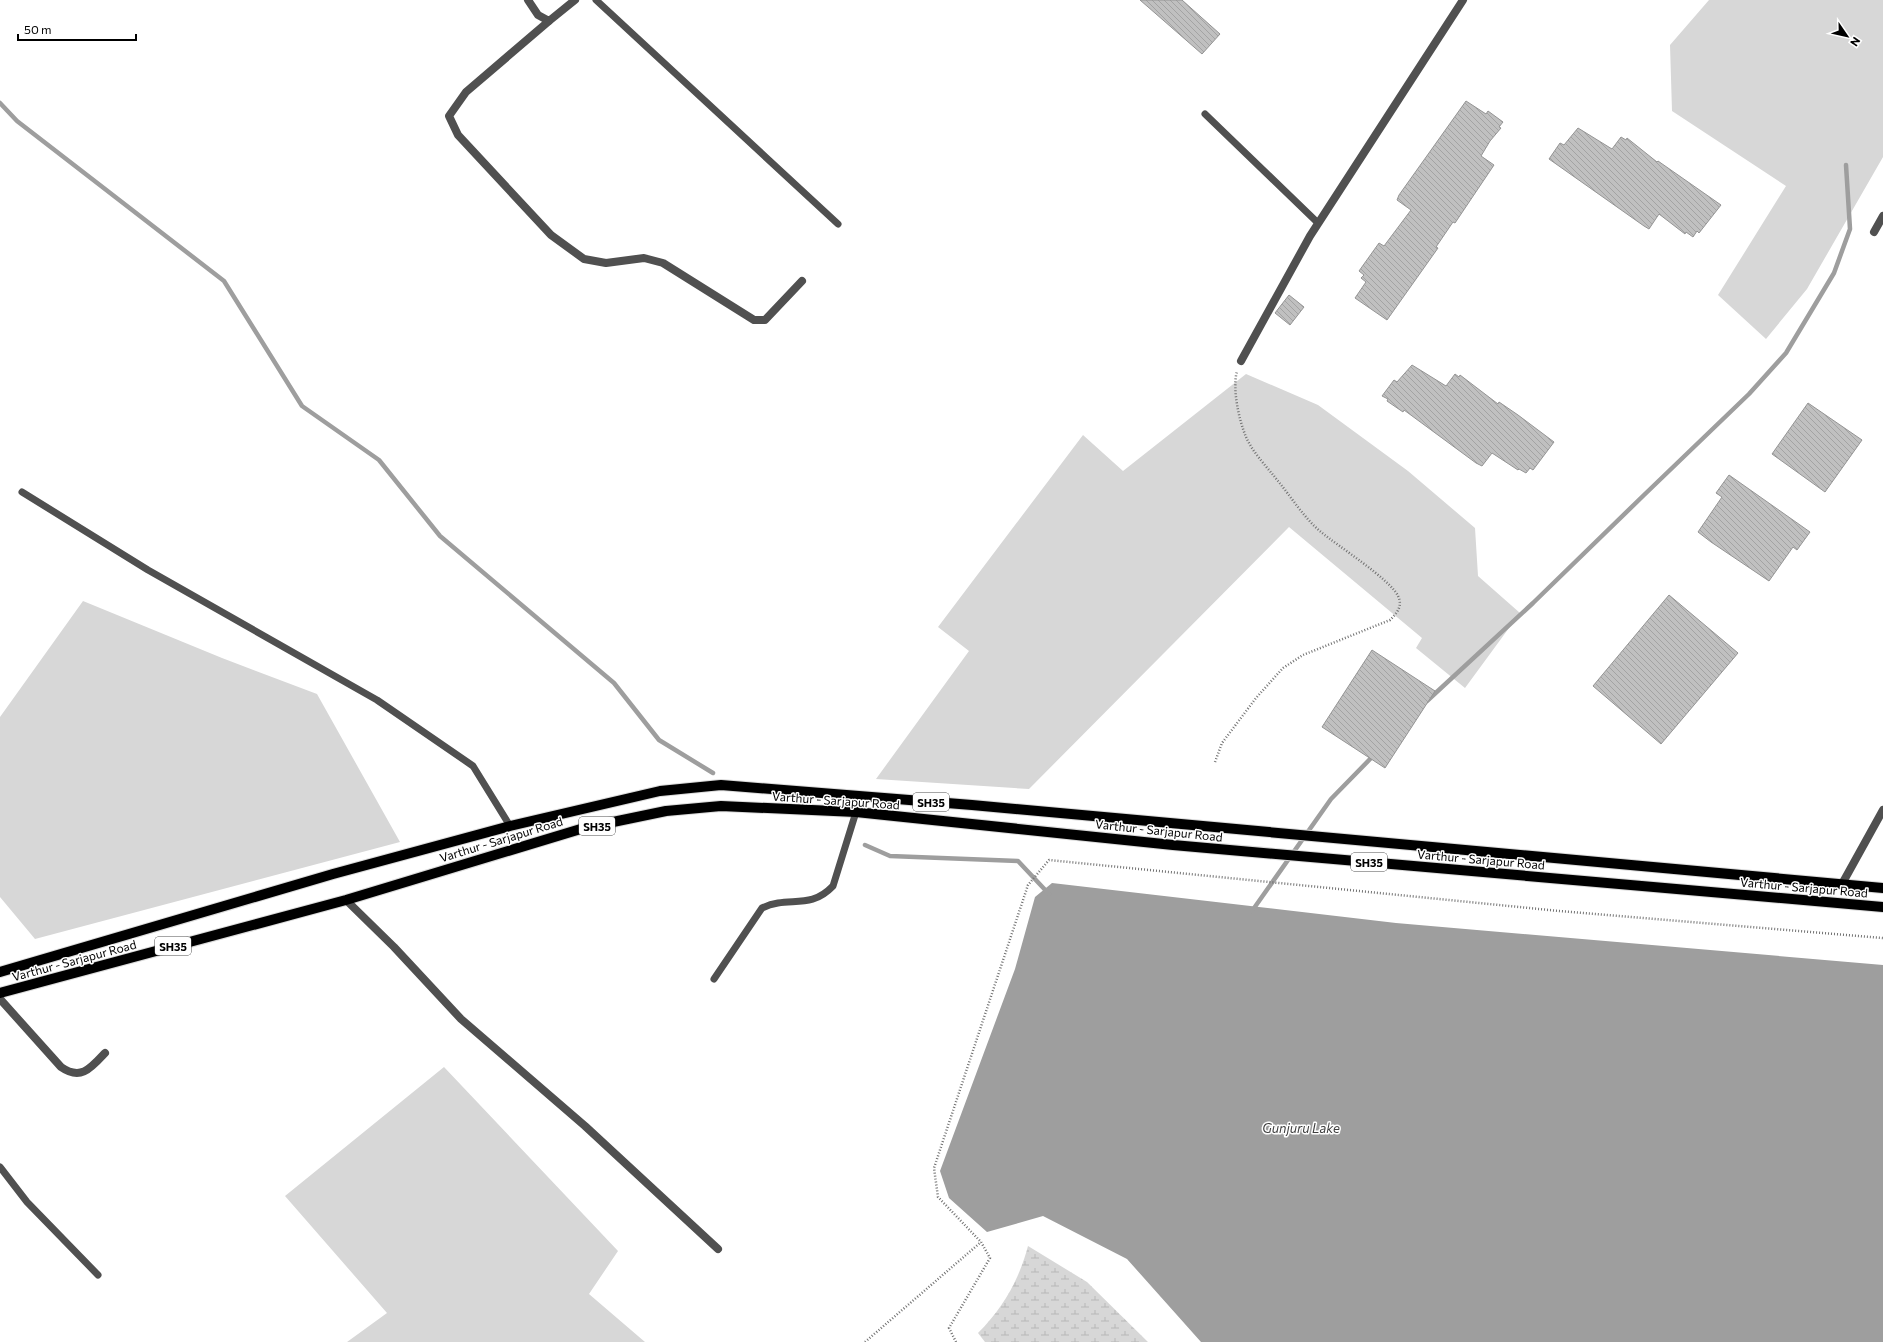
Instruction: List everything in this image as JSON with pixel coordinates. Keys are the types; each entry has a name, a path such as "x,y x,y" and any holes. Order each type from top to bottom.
{"main road":[{"name":"Varthur - Sarjapur Road","path":"0,972 333,874 510,826 660,791 721,786 972,805 1883,888"},
{"name":"Varthur - Sarjapur Road","path":"0,993 346,900 584,828 666,811 721,806 856,812 1173,845 1883,907"}],"street":[{"path":"528,0 538,15 548,21"},
{"path":"575,0 548,21 466,92 449,116 458,135 551,235 584,259 606,263 644,258 663,263 754,320 765,320 802,281"},
{"path":"1241,361 1318,223 1463,0"},
{"path":"1874,232 1883,216"},
{"path":"1842,884 1883,810"},
{"path":"346,900 394,947 461,1019 585,1126 718,1249"},
{"path":"0,999 61,1067 69,1073 80,1074 90,1068 105,1053"}],"lane":[{"path":"596,0 838,224"},
{"path":"1205,114 1318,223"},
{"path":"22,492 148,570 383,704 473,766 510,826"},
{"path":"714,979 762,908 769,905 815,900 824,895 833,886 856,812"},
{"path":"0,1167 27,1202 98,1275"}],"path":[{"path":"1215,762 1222,743 1256,698 1283,668 1303,655 1390,620 1397,614 1400,606 1398,596 1386,582 1310,522 1254,450 1246,436 1235,390 1236,375 1241,361"},
{"path":"956,1342 949,1328 990,1258 981,1242 938,1197 934,1168 1028,885 1049,860 1559,911 1883,938"},
{"path":"865,1342 981,1242"}],"green space":[{"path":"1709,0 1883,0 1883,157 1807,289 1766,339 1718,295 1786,186 1672,111 1670,45"},
{"path":"1246,374 1318,405 1408,471 1475,528 1478,576 1520,613 1465,688 1416,648 1422,638 1289,527 1029,789 876,779 969,651 938,627 1083,435 1123,471"},
{"path":"83,601 222,658 317,694 400,842 35,939 0,897 0,717"},
{"path":"444,1067 618,1251 589,1294 645,1342 347,1342 387,1313 285,1196"},
{"path":"1028,1246 1087,1282 1148,1342 985,1342 978,1333 995,1314 1009,1293 1020,1270"}],"water":[{"name":"Gunjuru Lake","path":"1052,883 1396,923 1883,965 1883,1342 1201,1342 1127,1259 1043,1216 987,1232 949,1198 940,1171 1015,969 1035,897"}],"building":[{"path":"1140,0 1182,0 1220,34 1202,54"},
{"path":"1466,101 1486,114 1488,111 1503,122 1499,127 1501,128 1490,141 1481,156 1494,165 1455,223 1453,222 1436,247 1438,248 1387,320 1355,298 1366,282 1361,278 1364,275 1359,271 1379,243 1384,246 1411,210 1397,200 1399,195"},
{"path":"1578,128 1612,149 1621,137 1626,140 1627,138 1657,162 1658,161 1721,205 1699,233 1697,231 1693,237 1686,232 1685,234 1659,214 1649,229 1549,159 1560,143 1564,145"},
{"path":"1289,295 1304,307 1290,325 1275,313"},
{"path":"1412,365 1446,386 1455,374 1459,377 1460,375 1498,404 1499,402 1554,442 1533,470 1530,468 1526,473 1519,469 1518,470 1492,453 1482,466 1476,463 1404,410 1403,412 1387,401 1388,399 1382,396 1394,380 1397,382"},
{"path":"1808,403 1862,440 1825,492 1772,454"},
{"path":"1729,475 1810,532 1797,550 1793,547 1769,581 1698,532 1722,497 1716,493"},
{"path":"1669,595 1738,653 1661,744 1593,686"},
{"path":"1372,650 1435,691 1385,768 1322,727"}],"waterway":[{"path":"0,103 17,121 224,281 302,406 379,460 440,536 614,683 659,740 713,773"},
{"path":"1427,701 1533,603 1749,394 1786,353 1834,273 1850,229 1846,165"},
{"path":"1252,911 1331,799 1374,755"},
{"path":"865,845 890,856 1018,861 1049,894"}]}
